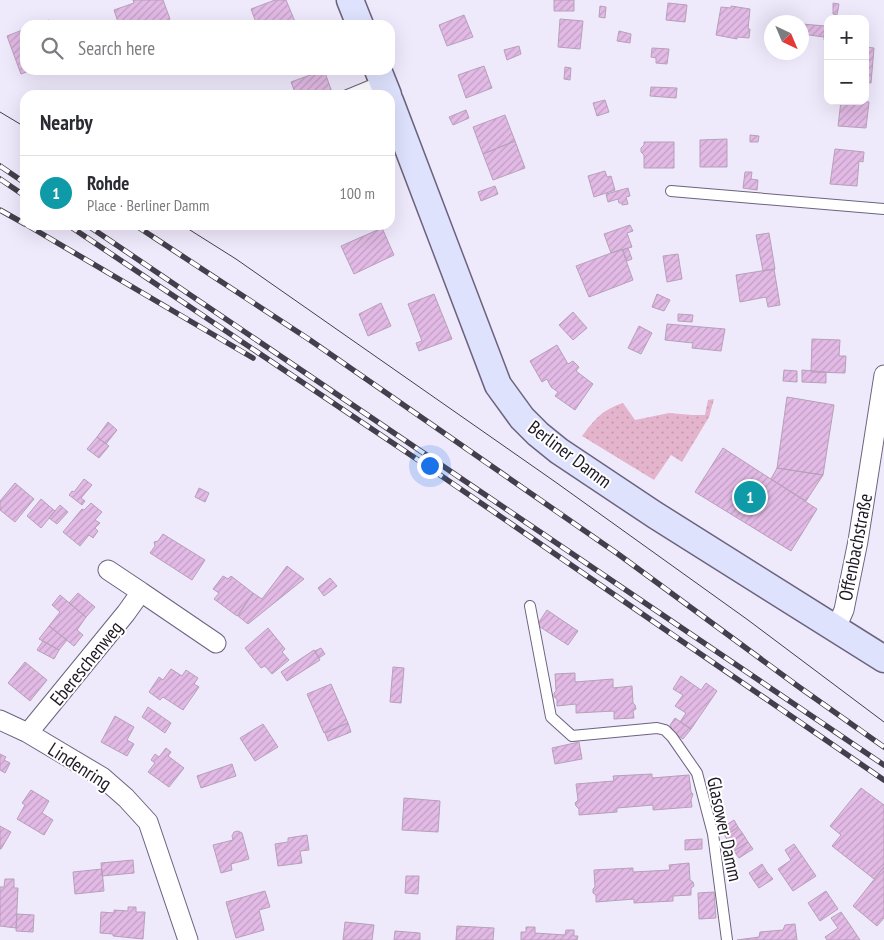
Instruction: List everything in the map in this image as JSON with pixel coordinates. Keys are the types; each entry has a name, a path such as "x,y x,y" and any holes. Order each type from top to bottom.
{"main road":[{"path":"350,0 358,20"},
{"name":"Berliner Damm","path":"395,116 498,385 522,418 538,434 567,456 655,515 884,659"}],"street":[{"name":"Offenbachstraße","path":"836,628 844,610 858,541 884,375"},
{"path":"108,570 216,644"},
{"name":"Ebereschenweg","path":"28,733 141,592"},
{"name":"Lindenring","path":"0,720 28,733 102,777 126,798 148,822 188,940"}],"lane":[{"path":"370,90 384,87"},
{"path":"671,191 884,209"},
{"name":"Glasower Damm","path":"530,606 551,717 572,736 657,728 665,730 697,773 712,834 727,940"}],"shaded area":[{"path":"714,399 709,417 682,462 671,455 654,480 582,436 600,416 623,403 635,420 669,413 705,415 708,400"}],"building":[{"path":"133,0 163,0 170,19 117,20 114,10 134,3"},
{"path":"275,0 286,0 294,20 255,20 251,9"},
{"path":"554,0 574,0 574,11 554,11"},
{"path":"668,3 687,5 685,22 666,20"},
{"path":"833,3 839,4 837,15 833,14"},
{"path":"600,6 606,7 605,18 599,17"},
{"path":"731,6 750,9 749,38 737,37 737,39 716,35 721,7 731,8"},
{"path":"464,15 473,37 447,46 439,25"},
{"path":"560,19 583,21 580,49 558,47"},
{"path":"809,25 824,26 824,37 809,35"},
{"path":"20,31 20,71 7,36"},
{"path":"619,31 631,34 630,43 617,41"},
{"path":"519,46 521,54 507,60 504,50"},
{"path":"869,47 874,48 871,83 869,83"},
{"path":"652,48 669,49 667,64 656,63 656,58 651,57"},
{"path":"484,66 492,88 466,98 458,75"},
{"path":"565,67 571,68 570,80 564,79"},
{"path":"310,75 326,75 331,90 294,90 291,82"},
{"path":"651,87 677,88 676,98 650,96"},
{"path":"605,100 609,112 597,116 593,103"},
{"path":"841,105 869,105 866,128 838,126"},
{"path":"466,110 469,118 453,125 449,117"},
{"path":"505,115 515,141 483,154 473,127"},
{"path":"750,135 759,136 758,142 750,142"},
{"path":"727,139 727,167 700,167 700,140"},
{"path":"515,141 525,168 493,180 483,154"},
{"path":"644,142 674,142 674,168 644,168 644,155 641,152 641,148"},
{"path":"835,149 864,152 863,162 859,161 857,186 830,184"},
{"path":"605,171 607,177 611,176 615,190 594,197 588,176"},
{"path":"745,172 752,172 751,179 758,180 757,190 743,188"},
{"path":"495,186 498,194 481,201 478,192"},
{"path":"628,188 630,196 626,197 628,204 622,205 618,199 608,202 606,194"},
{"path":"630,225 633,231 627,233 632,247 611,253 604,234"},
{"path":"377,230 383,230 394,255 354,274 341,246"},
{"path":"769,233 775,269 763,271 756,235"},
{"path":"628,248 632,259 627,261 623,250"},
{"path":"622,249 633,280 589,297 576,266"},
{"path":"678,254 682,279 667,282 663,256"},
{"path":"774,269 780,305 768,307 766,297 740,302 736,275"},
{"path":"434,294 452,339 419,351 416,343 422,341 408,304"},
{"path":"657,294 670,300 664,311 652,307"},
{"path":"381,303 391,326 368,336 359,314"},
{"path":"573,312 587,328 573,340 559,325"},
{"path":"678,314 693,315 692,322 678,321"},
{"path":"667,324 725,329 721,351 692,348 693,343 665,340"},
{"path":"639,326 652,333 641,354 628,348"},
{"path":"812,339 840,340 839,356 846,356 845,373 811,372"},
{"path":"557,345 568,364 573,361 579,367 576,371 593,384 575,410 555,396 558,392 551,387 547,379 542,382 530,361"},
{"path":"784,370 797,371 797,382 783,381"},
{"path":"802,370 826,372 826,383 802,382"},
{"path":"787,397 834,405 823,475 777,468"},
{"path":"108,422 117,430 106,444 97,437"},
{"path":"97,437 109,446 99,458 87,449"},
{"path":"723,448 817,509 791,551 695,492"},
{"path":"777,468 823,475 806,501 771,479"},
{"path":"84,479 92,485 81,498 85,501 82,505 69,495 72,491 74,492"},
{"path":"15,483 34,499 15,522 0,510 0,501"},
{"path":"199,488 209,493 205,502 195,497"},
{"path":"41,499 55,511 41,528 27,516"},
{"path":"91,503 102,512 95,520 100,523 95,528 98,531 93,538 89,535 80,546 63,532 82,509 84,510"},
{"path":"60,505 68,512 57,524 49,518"},
{"path":"163,534 205,560 192,580 150,553 155,546 154,542 158,541"},
{"path":"287,566 304,579 248,624 238,616 253,593 262,599"},
{"path":"223,576 228,579 231,576 253,593 237,616 214,599 219,593 213,589"},
{"path":"330,578 337,586 324,596 318,588"},
{"path":"78,593 95,607 86,617 69,603"},
{"path":"60,595 86,617 77,630 83,635 74,646 49,626 60,612 52,605"},
{"path":"547,610 578,631 568,645 537,625"},
{"path":"49,626 67,640 59,650 39,639"},
{"path":"268,628 285,649 282,652 289,660 272,674 265,666 261,668 245,648"},
{"path":"43,641 59,650 54,659 37,650"},
{"path":"321,648 325,654 319,658 315,651"},
{"path":"314,650 320,660 287,681 281,672"},
{"path":"25,662 47,680 30,701 8,683"},
{"path":"393,667 404,668 401,703 390,702"},
{"path":"171,669 182,676 186,670 198,678 194,684 199,687 183,710 163,697 160,700 149,692 159,677 163,680"},
{"path":"575,673 575,682 613,679 613,688 632,686 633,703 636,709 633,711 634,718 614,719 614,711 576,713 576,704 557,706 557,699 554,697 556,691 555,674"},
{"path":"681,676 701,690 706,683 717,691 691,729 680,722 686,713 675,706 683,695 673,689"},
{"path":"331,684 348,723 324,733 307,694"},
{"path":"148,707 171,723 165,733 142,717"},
{"path":"115,716 134,727 127,740 134,744 127,756 101,742"},
{"path":"675,718 691,729 683,739 674,733 670,725"},
{"path":"348,723 351,732 328,741 325,733"},
{"path":"263,724 278,747 255,761 240,738"},
{"path":"579,742 582,759 555,764 552,748"},
{"path":"166,748 171,752 168,756 184,768 169,787 148,772 155,763 151,760 155,754 159,757"},
{"path":"0,754 6,757 4,760 10,763 5,773 0,770"},
{"path":"232,764 236,776 201,788 197,776"},
{"path":"652,774 652,778 689,775 691,792 693,794 691,800 692,807 653,810 653,805 617,808 617,812 579,815 579,809 575,803 578,800 576,784 614,781 613,776"},
{"path":"861,788 884,805 884,867 874,879 832,846 841,835 830,826"},
{"path":"31,790 49,801 42,813 53,820 44,835 17,819 25,805 22,803"},
{"path":"404,798 440,801 438,832 402,830"},
{"path":"734,820 738,827 725,836 720,829"},
{"path":"0,826 11,832 1,849 0,849"},
{"path":"738,827 743,834 729,843 725,836"},
{"path":"234,832 242,833 249,859 231,864 232,870 221,873 213,845 233,840"},
{"path":"743,834 748,842 734,851 729,843"},
{"path":"307,835 309,850 300,851 302,863 278,866 275,844 288,842 288,838"},
{"path":"702,839 702,849 685,850 685,840"},
{"path":"748,842 753,849 739,858 734,851"},
{"path":"794,844 816,876 793,891 778,869 791,860 785,850"},
{"path":"133,860 134,873 102,876 101,863"},
{"path":"689,863 690,880 694,886 691,888 691,895 673,896 673,901 634,903 634,899 596,902 596,895 593,893 595,887 594,870 633,868 633,872 670,870 669,865"},
{"path":"762,864 767,872 754,881 749,873"},
{"path":"884,867 884,918 877,926 853,906"},
{"path":"102,869 104,891 75,894 73,872"},
{"path":"767,872 773,879 759,888 754,881"},
{"path":"406,876 419,876 418,894 405,893"},
{"path":"5,879 14,879 14,888 18,888 16,928 0,926 0,887 4,887"},
{"path":"265,891 270,907 259,910 264,930 236,938 226,902"},
{"path":"826,891 838,909 820,921 808,903"},
{"path":"714,892 716,918 699,919 698,893"},
{"path":"128,907 136,907 136,912 145,912 143,939 100,933 101,912 114,913 114,910 128,911"},
{"path":"841,912 860,940 827,940 825,937 838,928 831,918"},
{"path":"17,914 34,915 33,932 16,931"},
{"path":"345,922 374,925 372,940 343,940"},
{"path":"795,924 797,940 737,940 759,937 760,932 783,930 785,925"},
{"path":"457,926 494,928 493,940 456,940"},
{"path":"526,927 535,927 535,933 565,935 566,930 574,930 574,936 578,936 577,940 521,940 521,932 526,932"},
{"path":"395,931 420,933 420,940 394,940"}],"tram line":[{"path":"0,112 20,124"},
{"path":"190,230 236,259 554,481 748,620 884,722"}],"railway":[{"path":"0,166 20,180"},
{"path":"0,179 20,193"},
{"path":"0,210 20,221"},
{"path":"35,230 253,358"},
{"path":"75,230 427,466 884,780"},
{"path":"94,230 884,765"},
{"path":"143,230 310,340 618,554 884,747"}],"place":[{"name":"Rohde","path":"750,497"}]}
